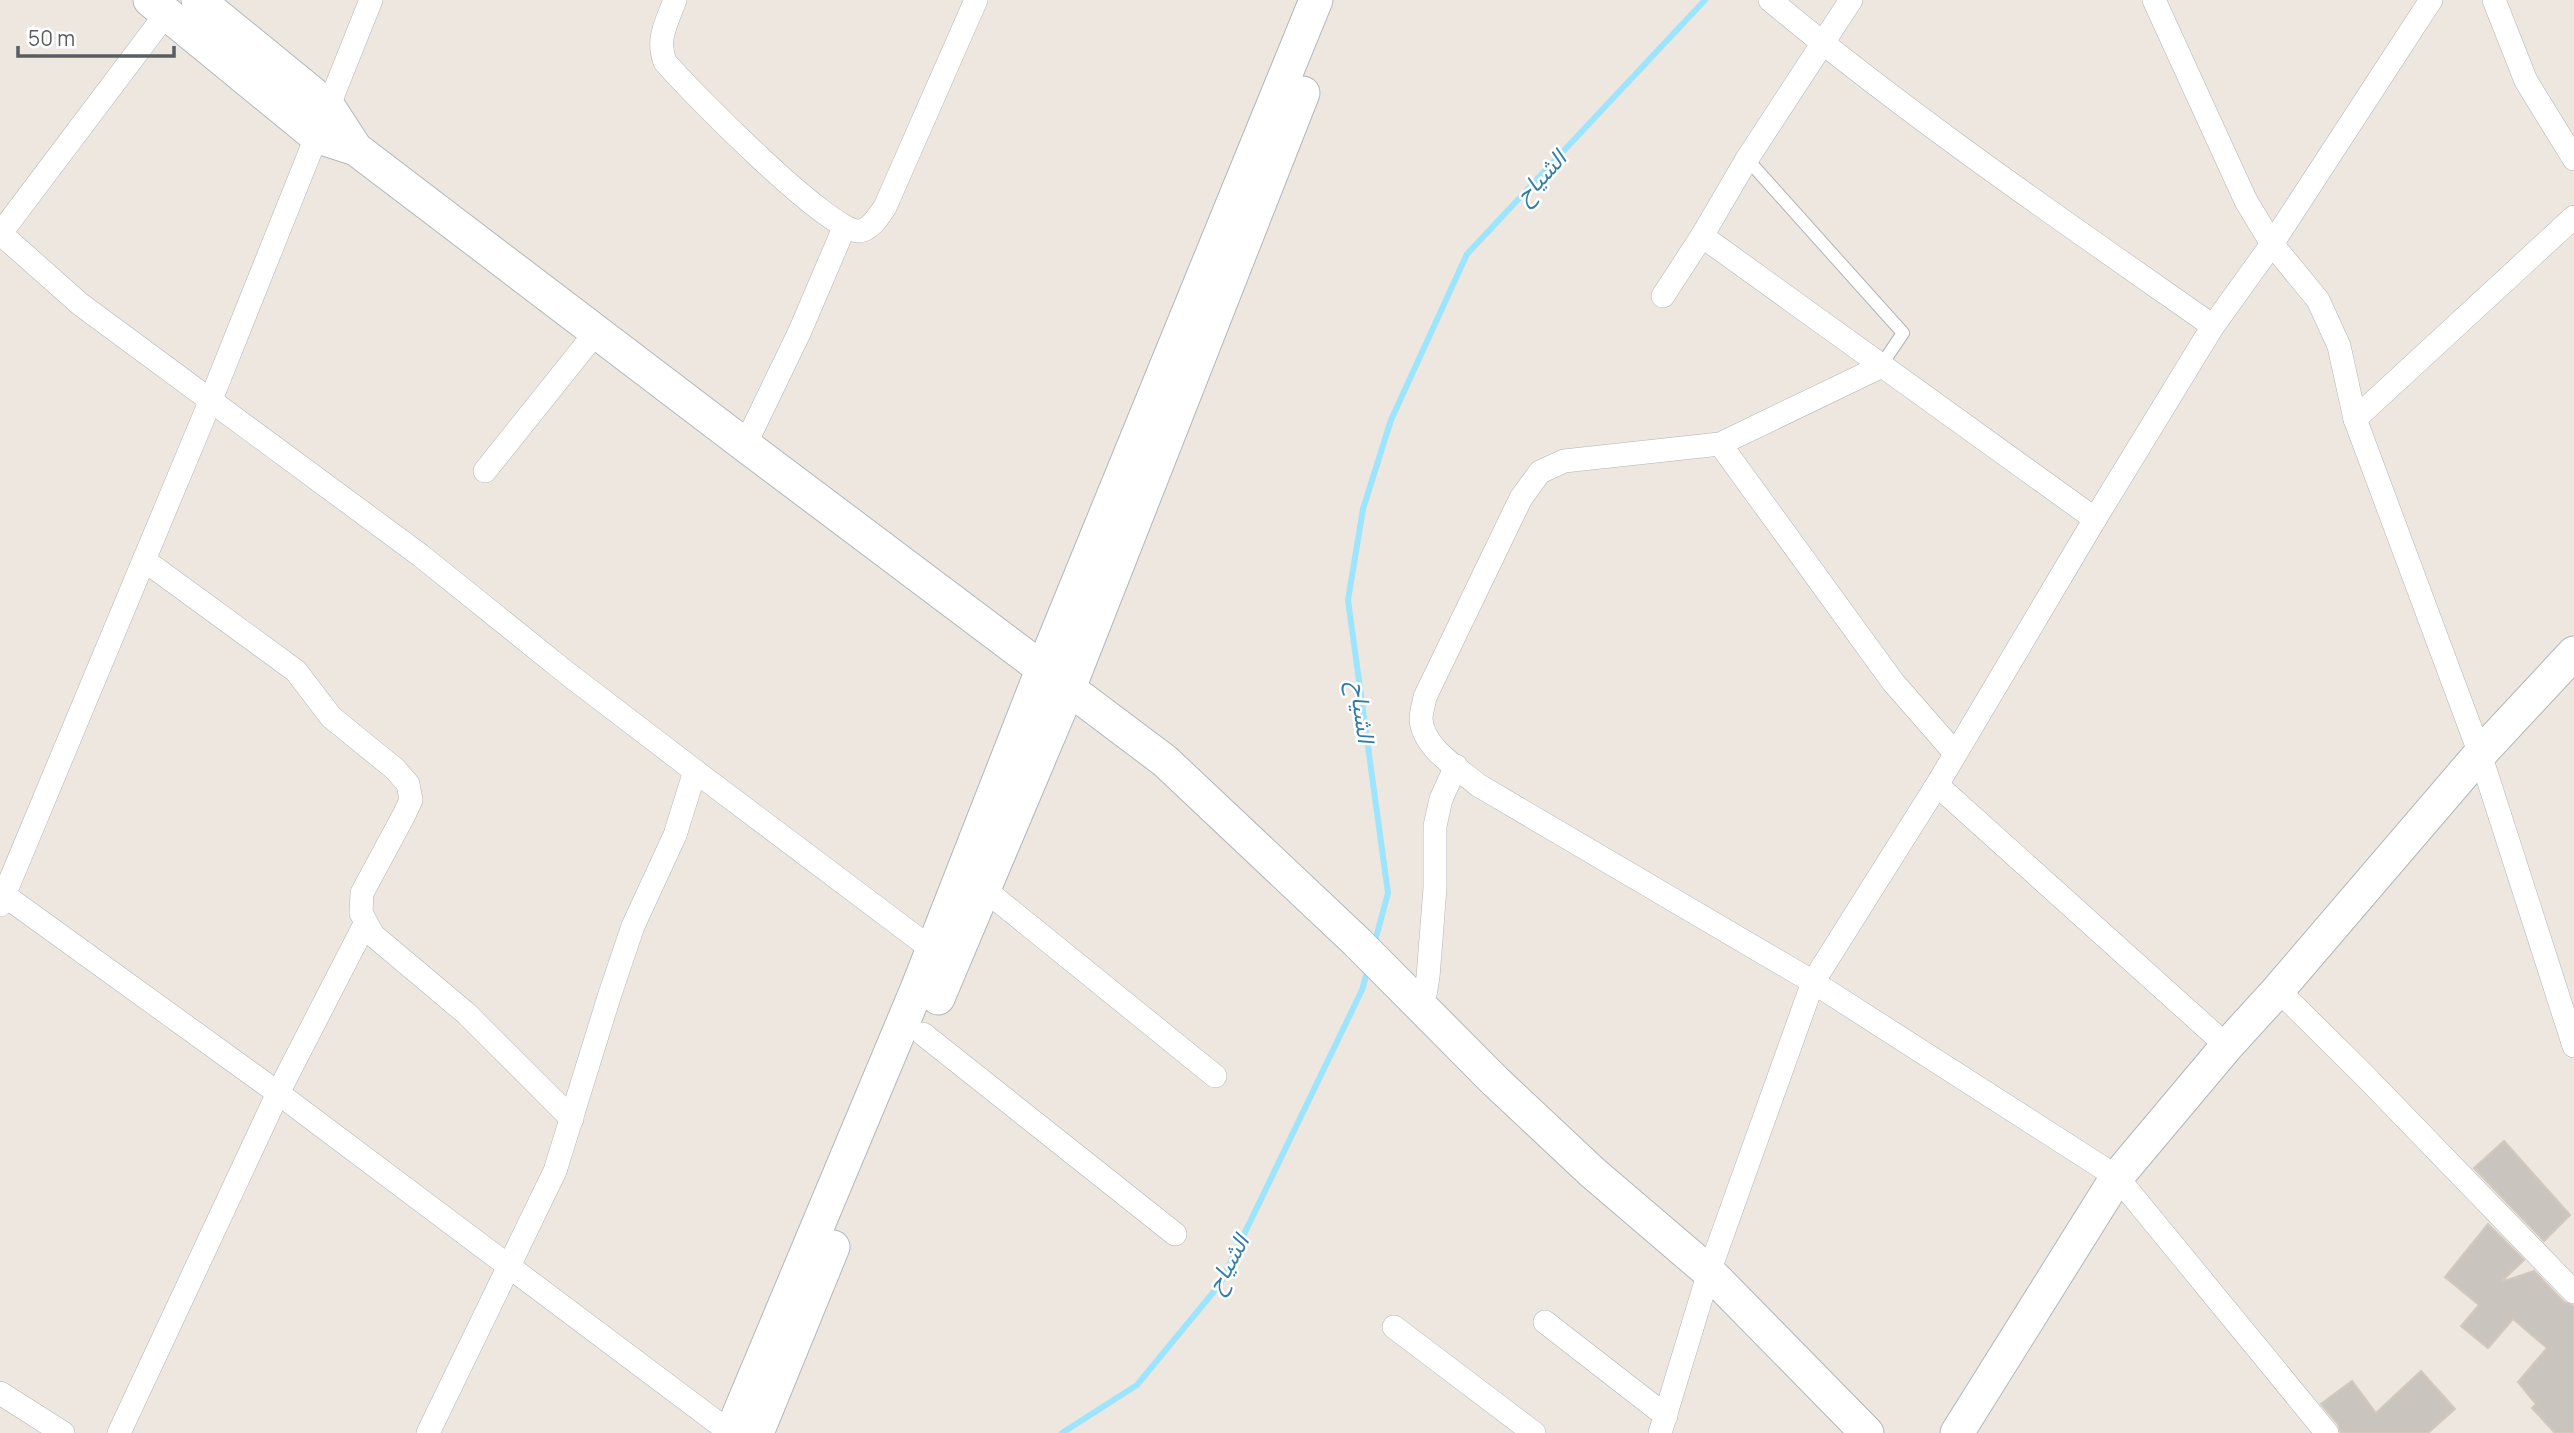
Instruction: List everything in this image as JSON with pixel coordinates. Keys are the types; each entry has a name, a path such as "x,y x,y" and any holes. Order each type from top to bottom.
{"main road":[{"path":"198,0 322,121"},
{"path":"757,1433 984,889 1055,679 1316,0"},
{"path":"731,1433 933,950 1055,679 1339,0"},
{"path":"158,7 322,121 745,445 1165,761 1423,1006 1495,1081 1592,1171 1709,1272 1867,1433"},
{"path":"1957,1433 2117,1177 2480,754 2574,653"}],"street":[{"path":"371,0 210,402 2,900 278,1093 731,1433"},
{"path":"675,0 660,38 665,62 793,188 844,228 860,232 866,229 885,207 976,0"},
{"path":"1770,0 1823,44 1999,176 2213,326"},
{"path":"1662,296 1851,0"},
{"path":"2154,0 2246,201 2272,244 2318,300 2339,346 2356,419 2567,995 2574,1046"},
{"path":"1545,1322 1663,1425 1709,1272 1813,982 1937,785 2213,326 2272,244 2431,0"},
{"path":"2494,0 2526,81 2574,159"},
{"path":"158,7 0,233 80,304 421,555 568,674 933,950"},
{"path":"2356,419 2574,217"},
{"path":"745,445 800,331 844,228"},
{"path":"1702,236 1880,367 2095,519"},
{"path":"485,471 597,331"},
{"path":"1880,367 1720,444 1564,461 1540,472 1521,498 1425,697 1421,718 1425,734 1438,751 1478,785 1813,982 2117,1177 2327,1433"},
{"path":"1720,444 1893,682 1955,753"},
{"path":"144,559 296,671 331,717 395,769 408,784 411,800 362,893 361,913 365,924 373,935 467,1014 572,1119"},
{"path":"1423,1006 1428,977 1434,888 1435,826 1441,799 1456,766"},
{"path":"428,1433 555,1171 633,926 675,835 695,771"},
{"path":"1937,785 2227,1046"},
{"path":"984,889 1215,1076"},
{"path":"119,1433 278,1093 365,924"},
{"path":"2278,990 2574,1292"},
{"path":"923,1034 1175,1234"},
{"path":"1394,1327 1534,1433"},
{"path":"0,1393 63,1433"}],"lane":[{"path":"1747,159 1903,333 1880,367"}],"building":[{"path":"2504,1141 2570,1215 2544,1241 2474,1168"},
{"path":"2488,1224 2524,1260 2501,1282 2534,1271 2564,1302 2574,1306 2574,1433 2555,1433 2532,1408 2536,1404 2518,1382 2547,1348 2513,1319 2488,1348 2461,1326 2479,1305 2445,1277"},
{"path":"2421,1371 2455,1409 2428,1433 2341,1433 2338,1424 2321,1404 2352,1381 2376,1413"}],"waterway":[{"name":"الشياح","path":"1374,945 1388,893 1348,600 1363,509 1391,420 1467,254 1705,0"},
{"name":"الشياح","path":"1062,1433 1137,1385 1220,1284 1362,990 1368,969"}]}
